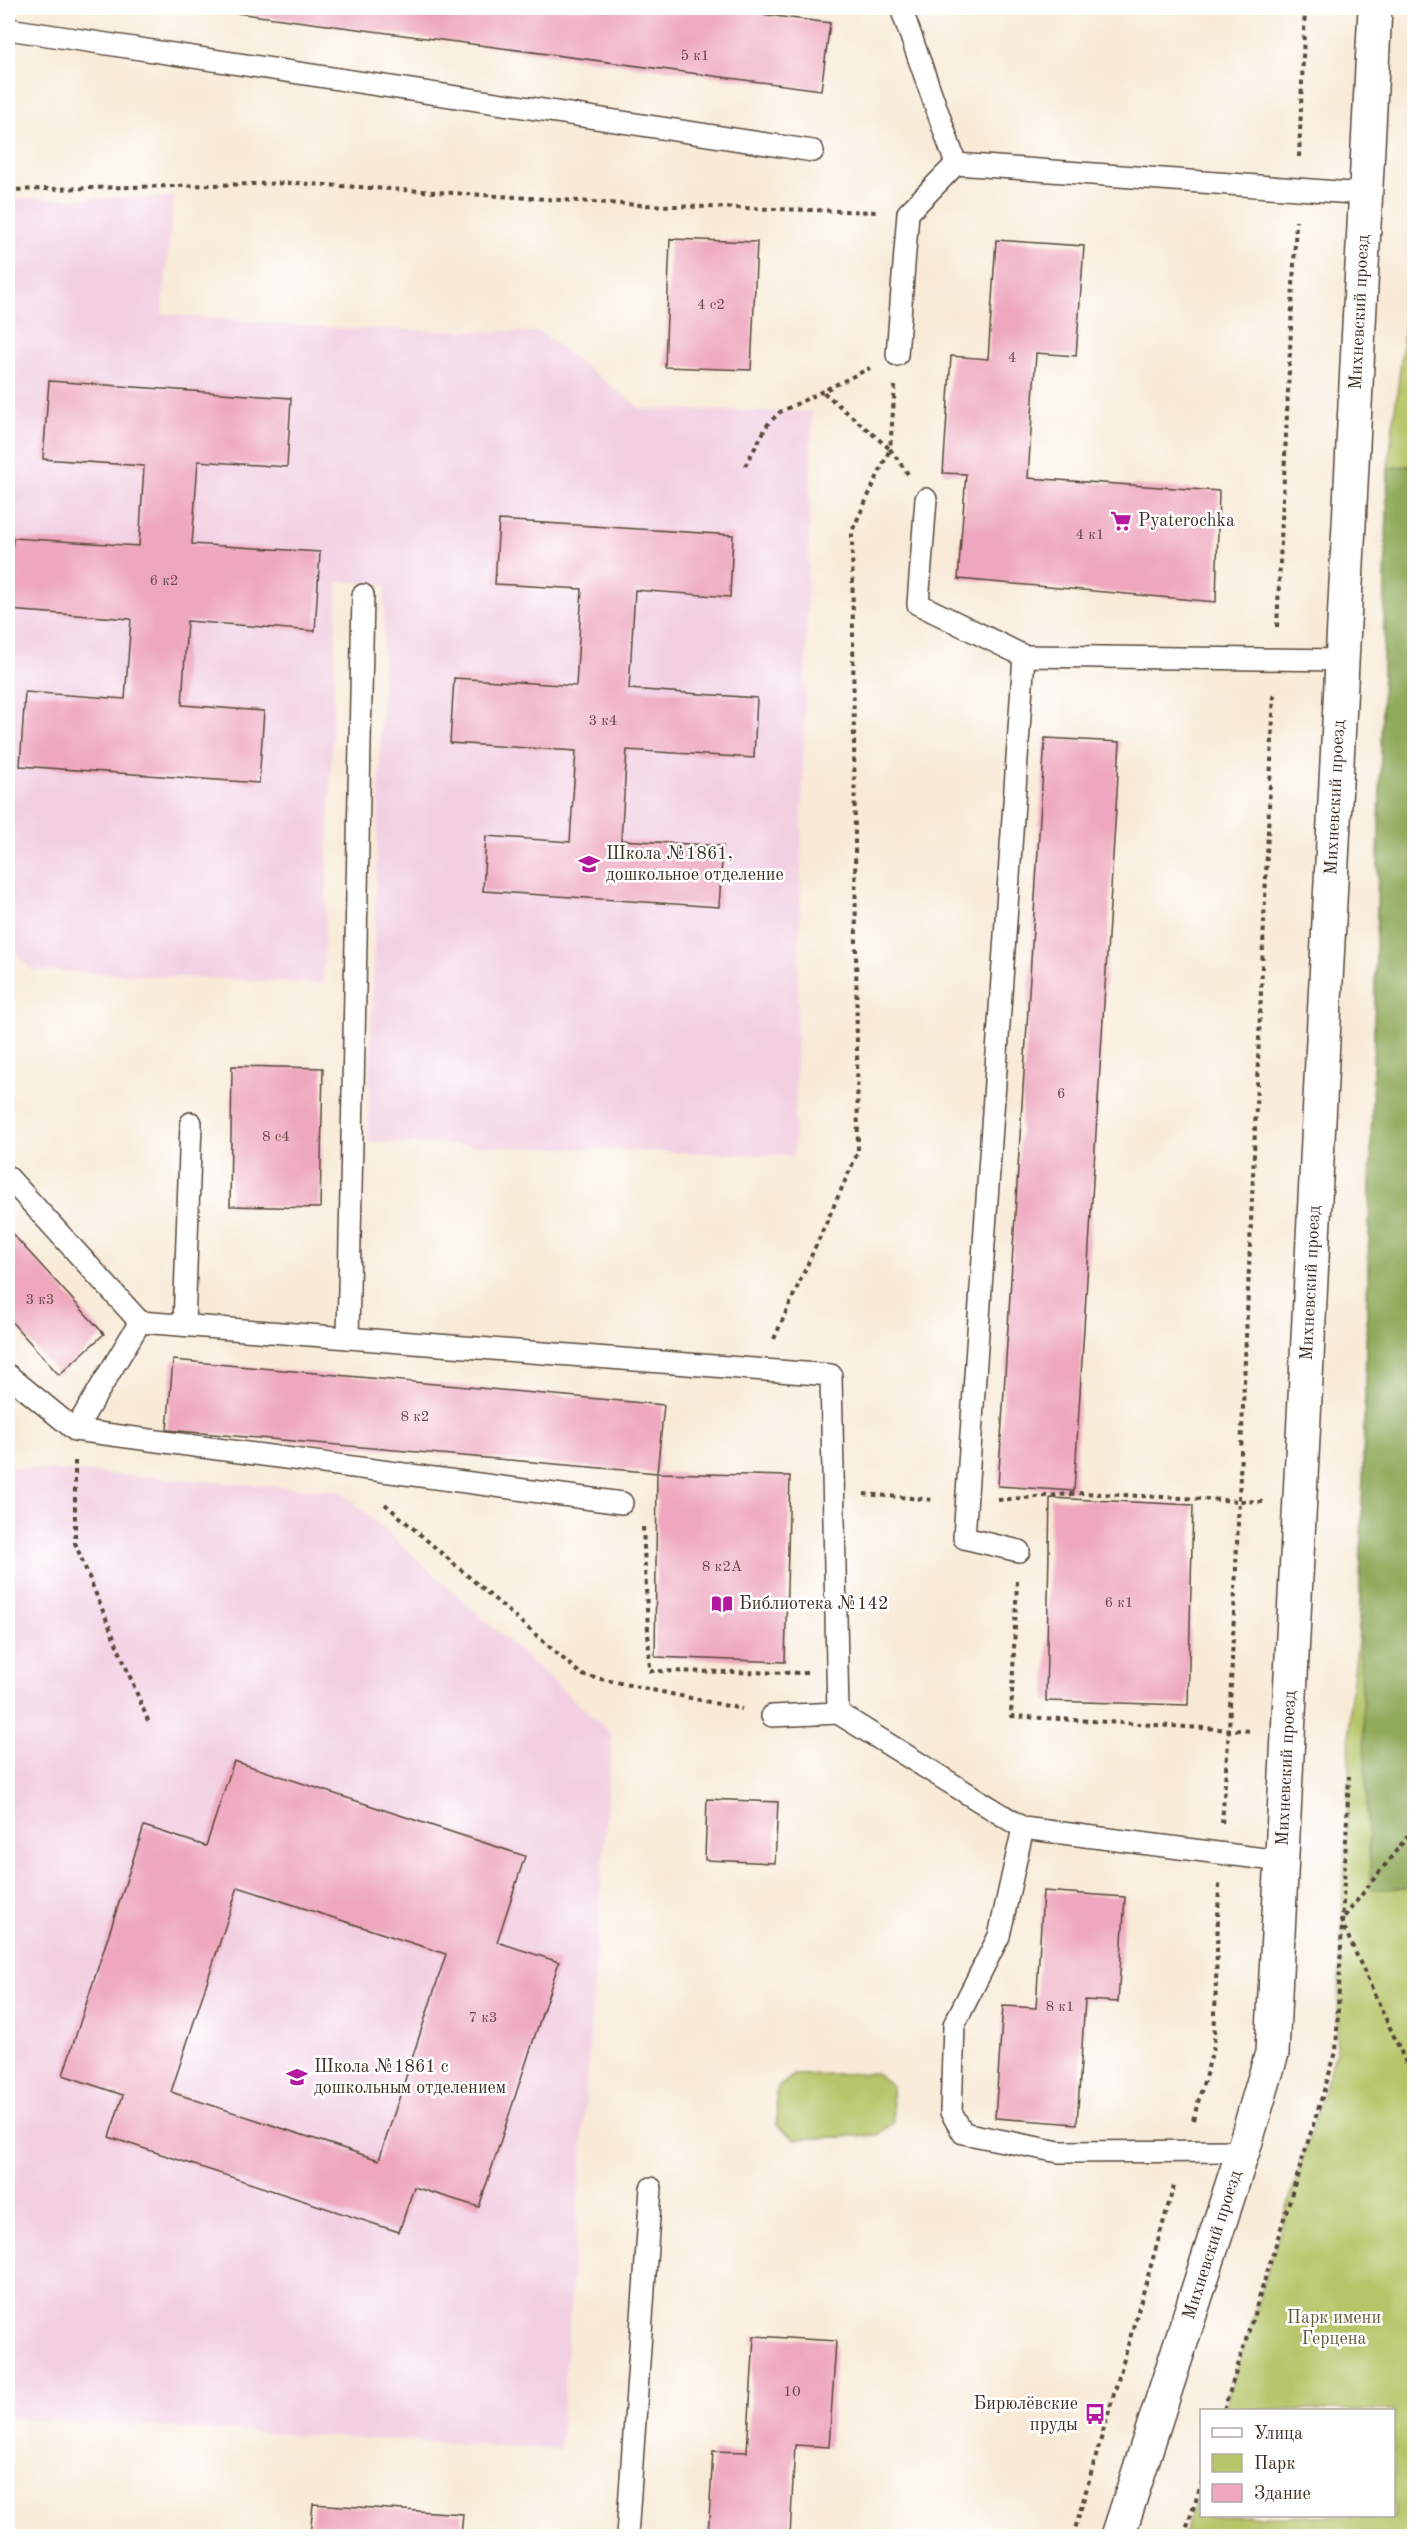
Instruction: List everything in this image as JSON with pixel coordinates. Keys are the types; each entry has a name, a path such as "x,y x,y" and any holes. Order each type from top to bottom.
{"street":[{"name":"Михневский проезд","path":"1118,2536 1243,2151 1272,2053 1375,8"}],"lane":[{"path":"901,8 956,164"},
{"path":"8,29 813,151"},
{"path":"897,355 908,213 956,164 1366,194"},
{"path":"926,499 918,604 1024,656 1342,660"},
{"path":"348,1338 363,595"},
{"path":"1019,1551 964,1538 1024,656"},
{"path":"184,1325 190,1124"},
{"path":"8,1177 140,1322 831,1375 838,1713"},
{"path":"75,1430 140,1322"},
{"path":"8,1375 75,1430 622,1503"},
{"path":"772,1716 838,1713 1023,1828 1281,1861"},
{"path":"1023,1828 999,1936 954,2025 951,2112 963,2133 1059,2152 1243,2151"},
{"path":"627,2536 651,2188"}],"path":[{"path":"1073,2536 1214,2046 1220,1854 1229,1729 1305,8"},
{"path":"8,190 295,183 640,205 908,213"},
{"path":"745,466 768,424 780,412 897,355 890,449 852,531 858,1152 760,1370"},
{"path":"822,391 890,449 926,499"},
{"path":"75,1430 75,1542 149,1723"},
{"path":"341,1466 582,1675 772,1716"},
{"path":"833,1491 966,1503 1082,1493 1299,1504"},
{"path":"622,1503 642,1506 650,1671 837,1673"},
{"path":"1019,1551 1011,1716 1288,1732"},
{"path":"1224,2409 1336,2052 1349,1776"},
{"path":"1341,1921 1414,1828"},
{"path":"1341,1921 1414,2079"},
{"path":"1184,2536 1200,2488"}],"shaded area":[{"path":"174,197 162,314 347,329 540,332 641,409 812,412 794,1156 368,1142 385,585 338,581 323,984 32,970 8,944 8,199"},
{"name":"Школа №1861 с дошкольным отделением","path":"8,1467 341,1491 612,1734 560,2449 8,2419"}],"green space":[{"name":"Парк имени Герцена","path":"1414,253 1414,2536 1184,2536 1200,2485 1200,2517 1395,2517 1395,2409 1224,2409 1336,2052 1349,1776 1350,1705 1359,1631 1388,468"},
{"path":"1414,465 1414,1888 1371,1889 1359,1631 1388,468"},
{"path":"876,2073 892,2086 893,2123 878,2135 795,2139 777,2126 776,2089 794,2075"}],"building":[{"path":"198,8 711,8 830,23 821,90"},
{"path":"670,239 757,242 751,370 665,367"},
{"path":"996,240 1084,246 1076,356 1036,353 1028,478 1219,491 1216,602 958,579 966,474 943,473 951,356 988,359"},
{"path":"49,381 291,398 287,467 198,461 192,544 320,552 315,631 187,621 182,705 264,711 259,783 20,766 25,692 125,699 131,619 8,610 13,538 139,546 144,466 43,459"},
{"path":"499,520 733,535 730,597 635,590 629,689 757,698 754,758 627,750 621,840 723,846 719,907 483,891 486,836 570,842 576,751 450,743 454,678 576,686 582,589 495,584"},
{"path":"1045,738 1120,742 1074,1491 998,1486"},
{"path":"232,1066 323,1068 320,1208 230,1206"},
{"path":"8,1229 104,1334 59,1375 8,1318"},
{"path":"173,1360 664,1405 657,1473 167,1430"},
{"path":"657,1473 790,1476 785,1662 655,1657"},
{"path":"1050,1498 1193,1505 1188,1705 1046,1701"},
{"path":"234,1761 525,1856 497,1942 559,1962 479,2207 414,2187 399,2232 109,2137 123,2095 63,2075 144,1826 206,1846","holes":["238,1887 446,1954 379,2160 171,2092"]},
{"path":"707,1799 778,1802 775,1863 705,1860"},
{"path":"1043,1891 1125,1897 1118,2002 1085,2000 1077,2124 995,2118 1003,2006 1036,2008"},
{"path":"754,2336 836,2341 829,2447 795,2445 790,2536 708,2536 713,2451 747,2452"},
{"path":"313,2504 463,2514 461,2536 310,2536"}],"place":[{"name":"Pyaterochka","path":"1121,521"},
{"name":"Школа №1861, дошкольное отделение","path":"589,864"},
{"name":"Библиотека №142","path":"722,1604"},
{"name":"Школа №1861 с дошкольным отделением","path":"297,2077"},
{"name":"Бирюлёвские пруды","path":"1095,2414"}]}
